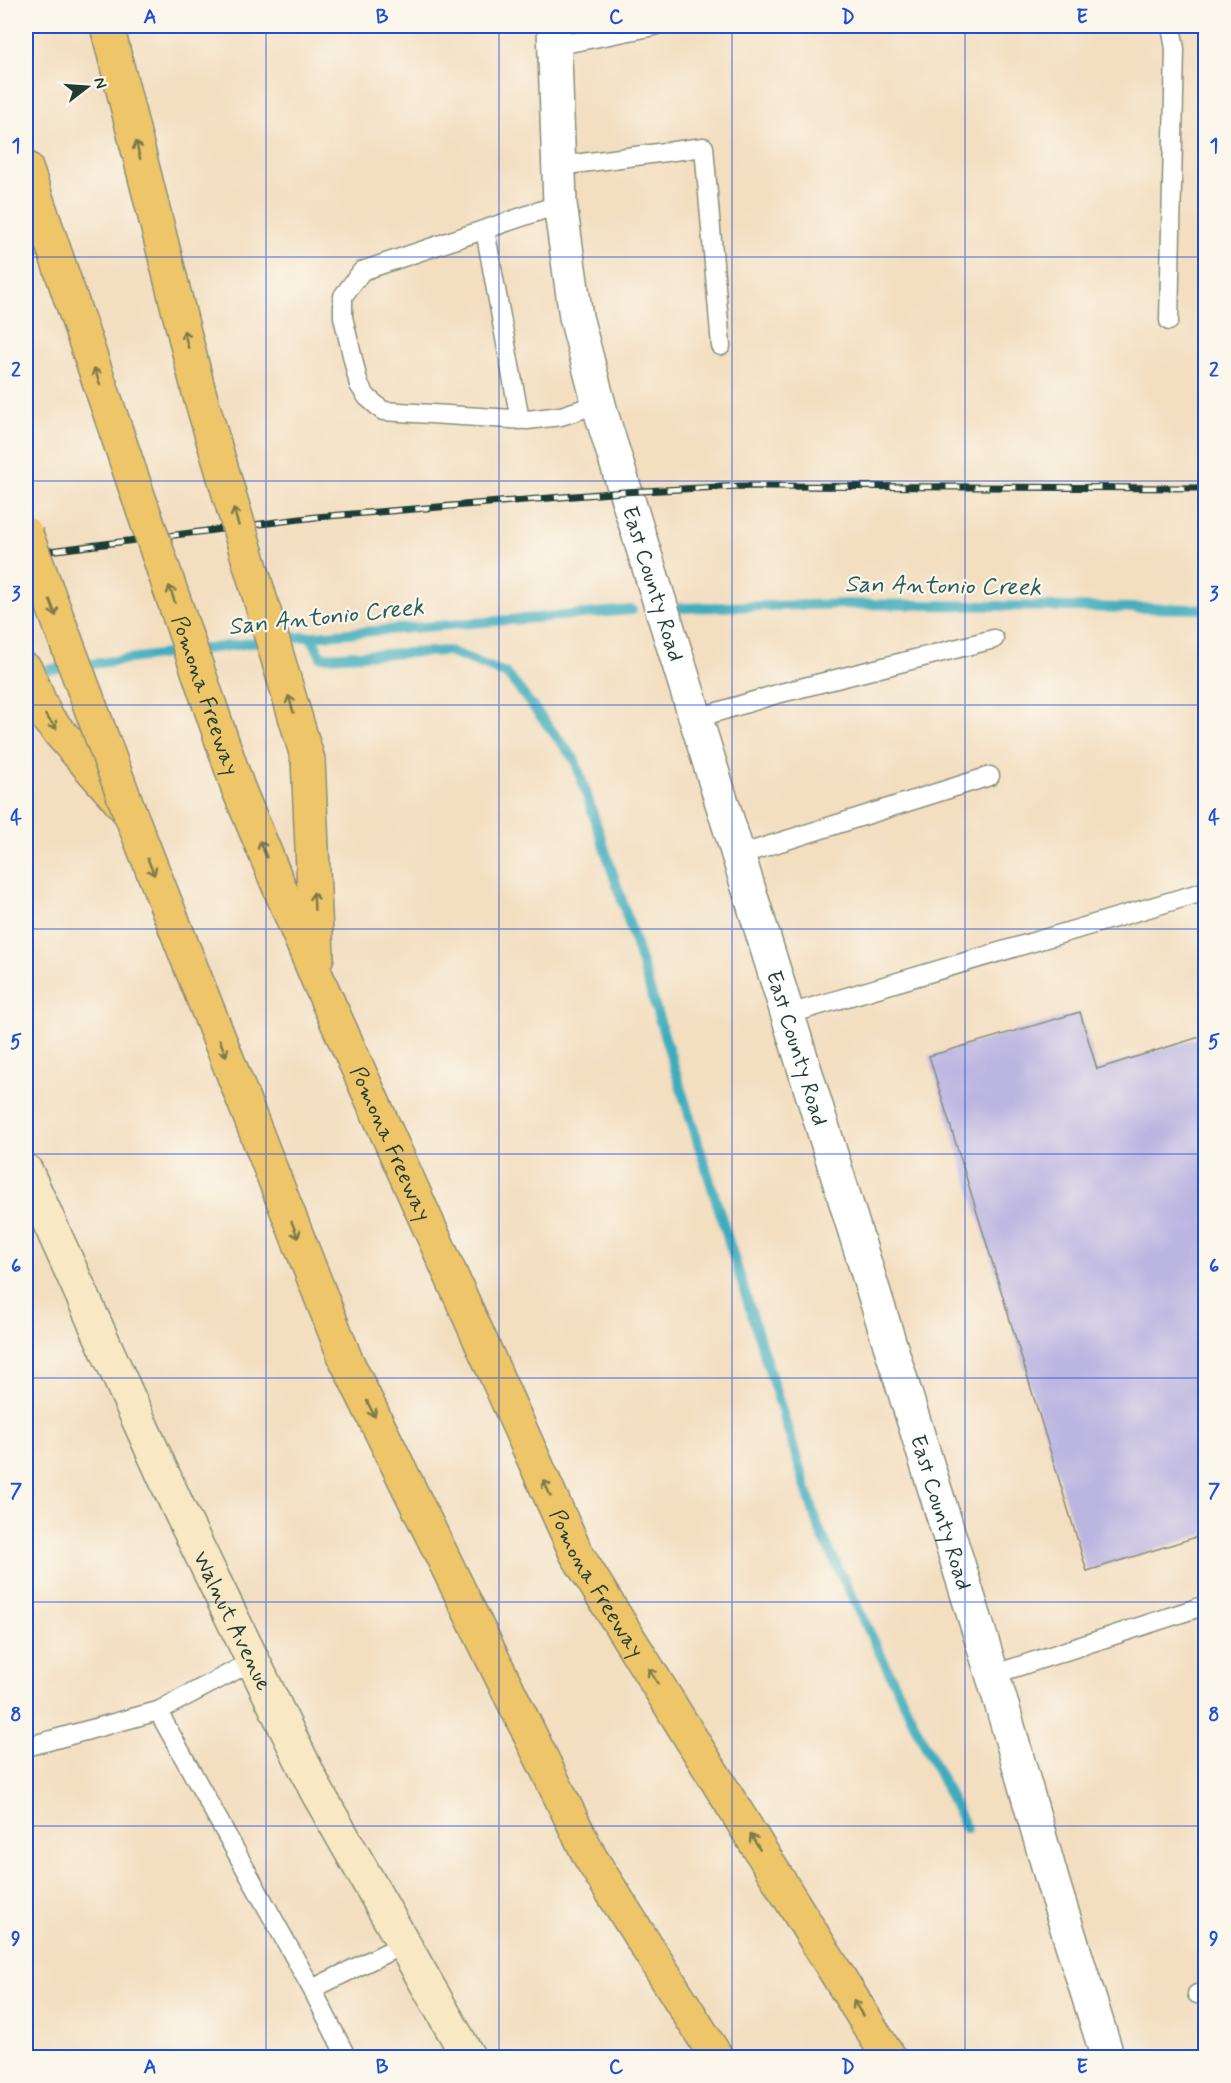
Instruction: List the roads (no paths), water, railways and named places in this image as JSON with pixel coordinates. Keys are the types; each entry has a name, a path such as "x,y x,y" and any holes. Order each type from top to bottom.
{"highway":[{"path":"107,26 200,396 308,760 318,980"},
{"name":"Pomona Freeway","path":"26,168 238,788 318,980 576,1553 888,2058"},
{"path":"26,534 130,813 346,1360 590,1857 717,2058"},
{"path":"26,670 46,717 130,813"}],"street":[{"name":"East County Road","path":"554,36 560,204 576,317 598,404 736,856 992,1675 1055,1890 1108,2058"},
{"name":"Walnut Avenue","path":"26,1170 35,1215 316,1790 469,2058"}],"lane":[{"path":"554,36 655,26"},
{"path":"1169,321 1175,49 1171,26"},
{"path":"559,166 704,147 721,346"},
{"path":"560,204 362,271 343,296 343,317 359,385 367,397 383,411 520,420 561,416 598,404"},
{"path":"485,230 520,420"},
{"path":"694,719 777,694 994,639"},
{"path":"736,856 990,776"},
{"path":"786,1015 1206,891"},
{"path":"992,1675 1206,1605"},
{"path":"26,1747 158,1711 252,1661"},
{"path":"158,1711 312,1989 347,2058"},
{"path":"312,1989 404,1944"}],"waterway":[{"name":"San Antonio Creek","path":"680,608 848,604 1206,609"},
{"name":"San Antonio Creek","path":"30,672 289,638 632,610"},
{"path":"311,636 321,657 449,651 507,674 575,760 625,910 819,1529 966,1829"}],"railway":[{"path":"26,554 316,517 623,492 740,486 1206,488"}]}
